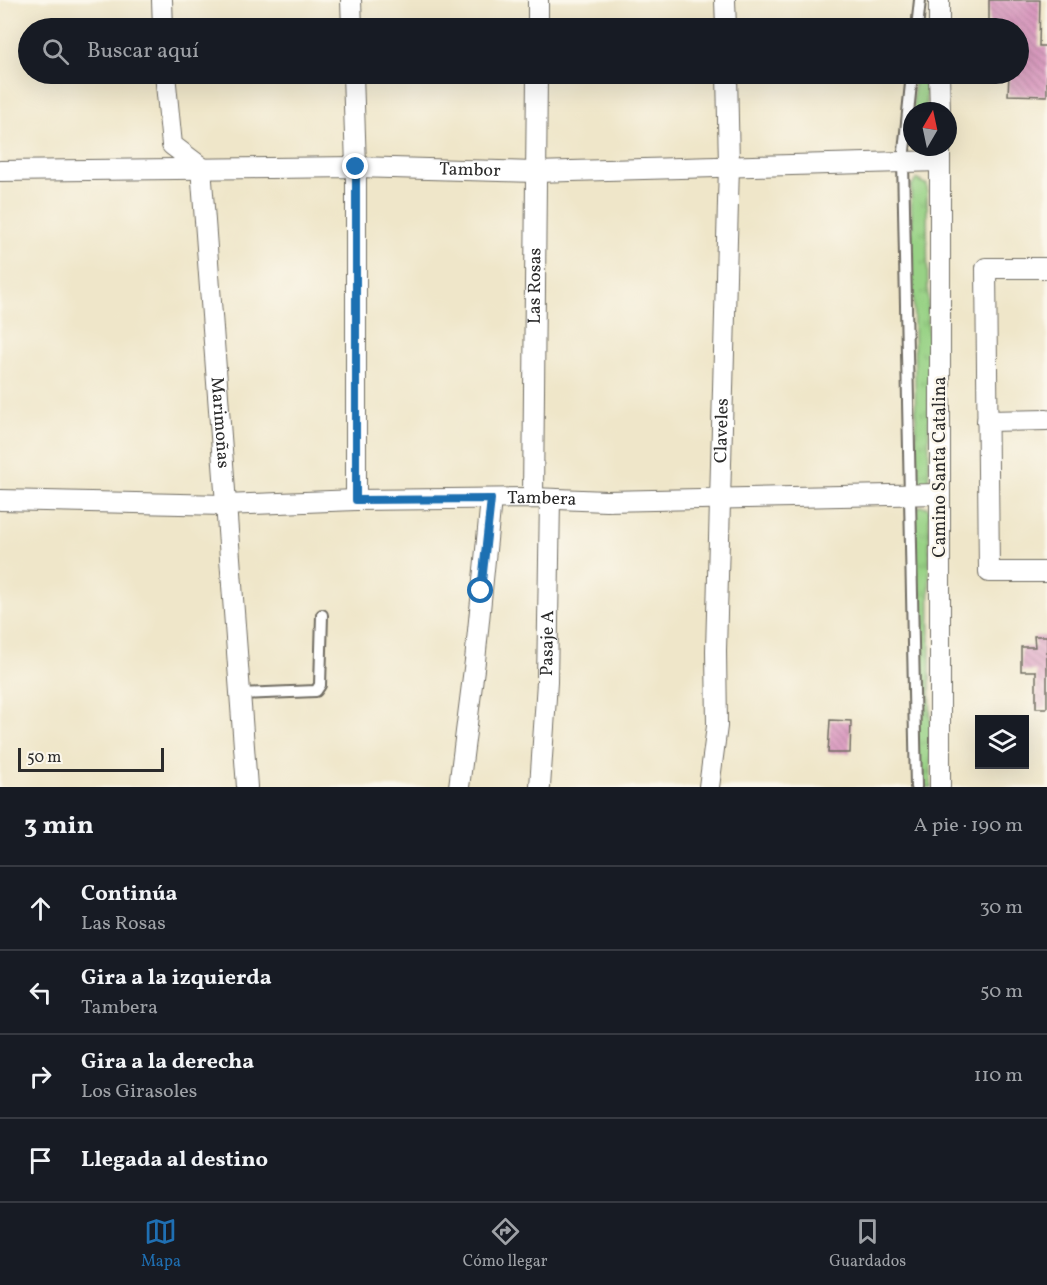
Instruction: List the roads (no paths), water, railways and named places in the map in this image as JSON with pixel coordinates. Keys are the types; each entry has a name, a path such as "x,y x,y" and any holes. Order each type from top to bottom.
{"street":[{"path":"162,0 163,18"},
{"path":"351,0 352,18"},
{"path":"538,0 538,18"},
{"path":"725,0 726,18"},
{"path":"939,0 939,18"},
{"path":"166,84 172,145 201,167"},
{"path":"353,84 356,167 356,500"},
{"name":"Las Rosas","path":"537,84 535,172 541,499"},
{"name":"Claveles","path":"709,787 717,716 729,165 727,84"},
{"path":"939,84 940,102"},
{"name":"Tambor","path":"0,171 356,167 535,172 903,161 929,156"},
{"name":"Camino Santa Catalina","path":"940,156 940,787"},
{"name":"Marimoñas","path":"201,167 247,787"},
{"path":"1047,268 986,268 989,572 1047,572"},
{"path":"987,421 1047,420"},
{"name":"Tambera","path":"0,500 225,504 356,500 939,494"},
{"path":"459,787 475,661 491,499"},
{"name":"Pasaje A","path":"540,787 547,682 541,499"}],"lane":[{"path":"918,18 920,0"},
{"path":"911,84 903,161 916,787"},
{"path":"239,694 316,692 320,685 322,615"}]}
